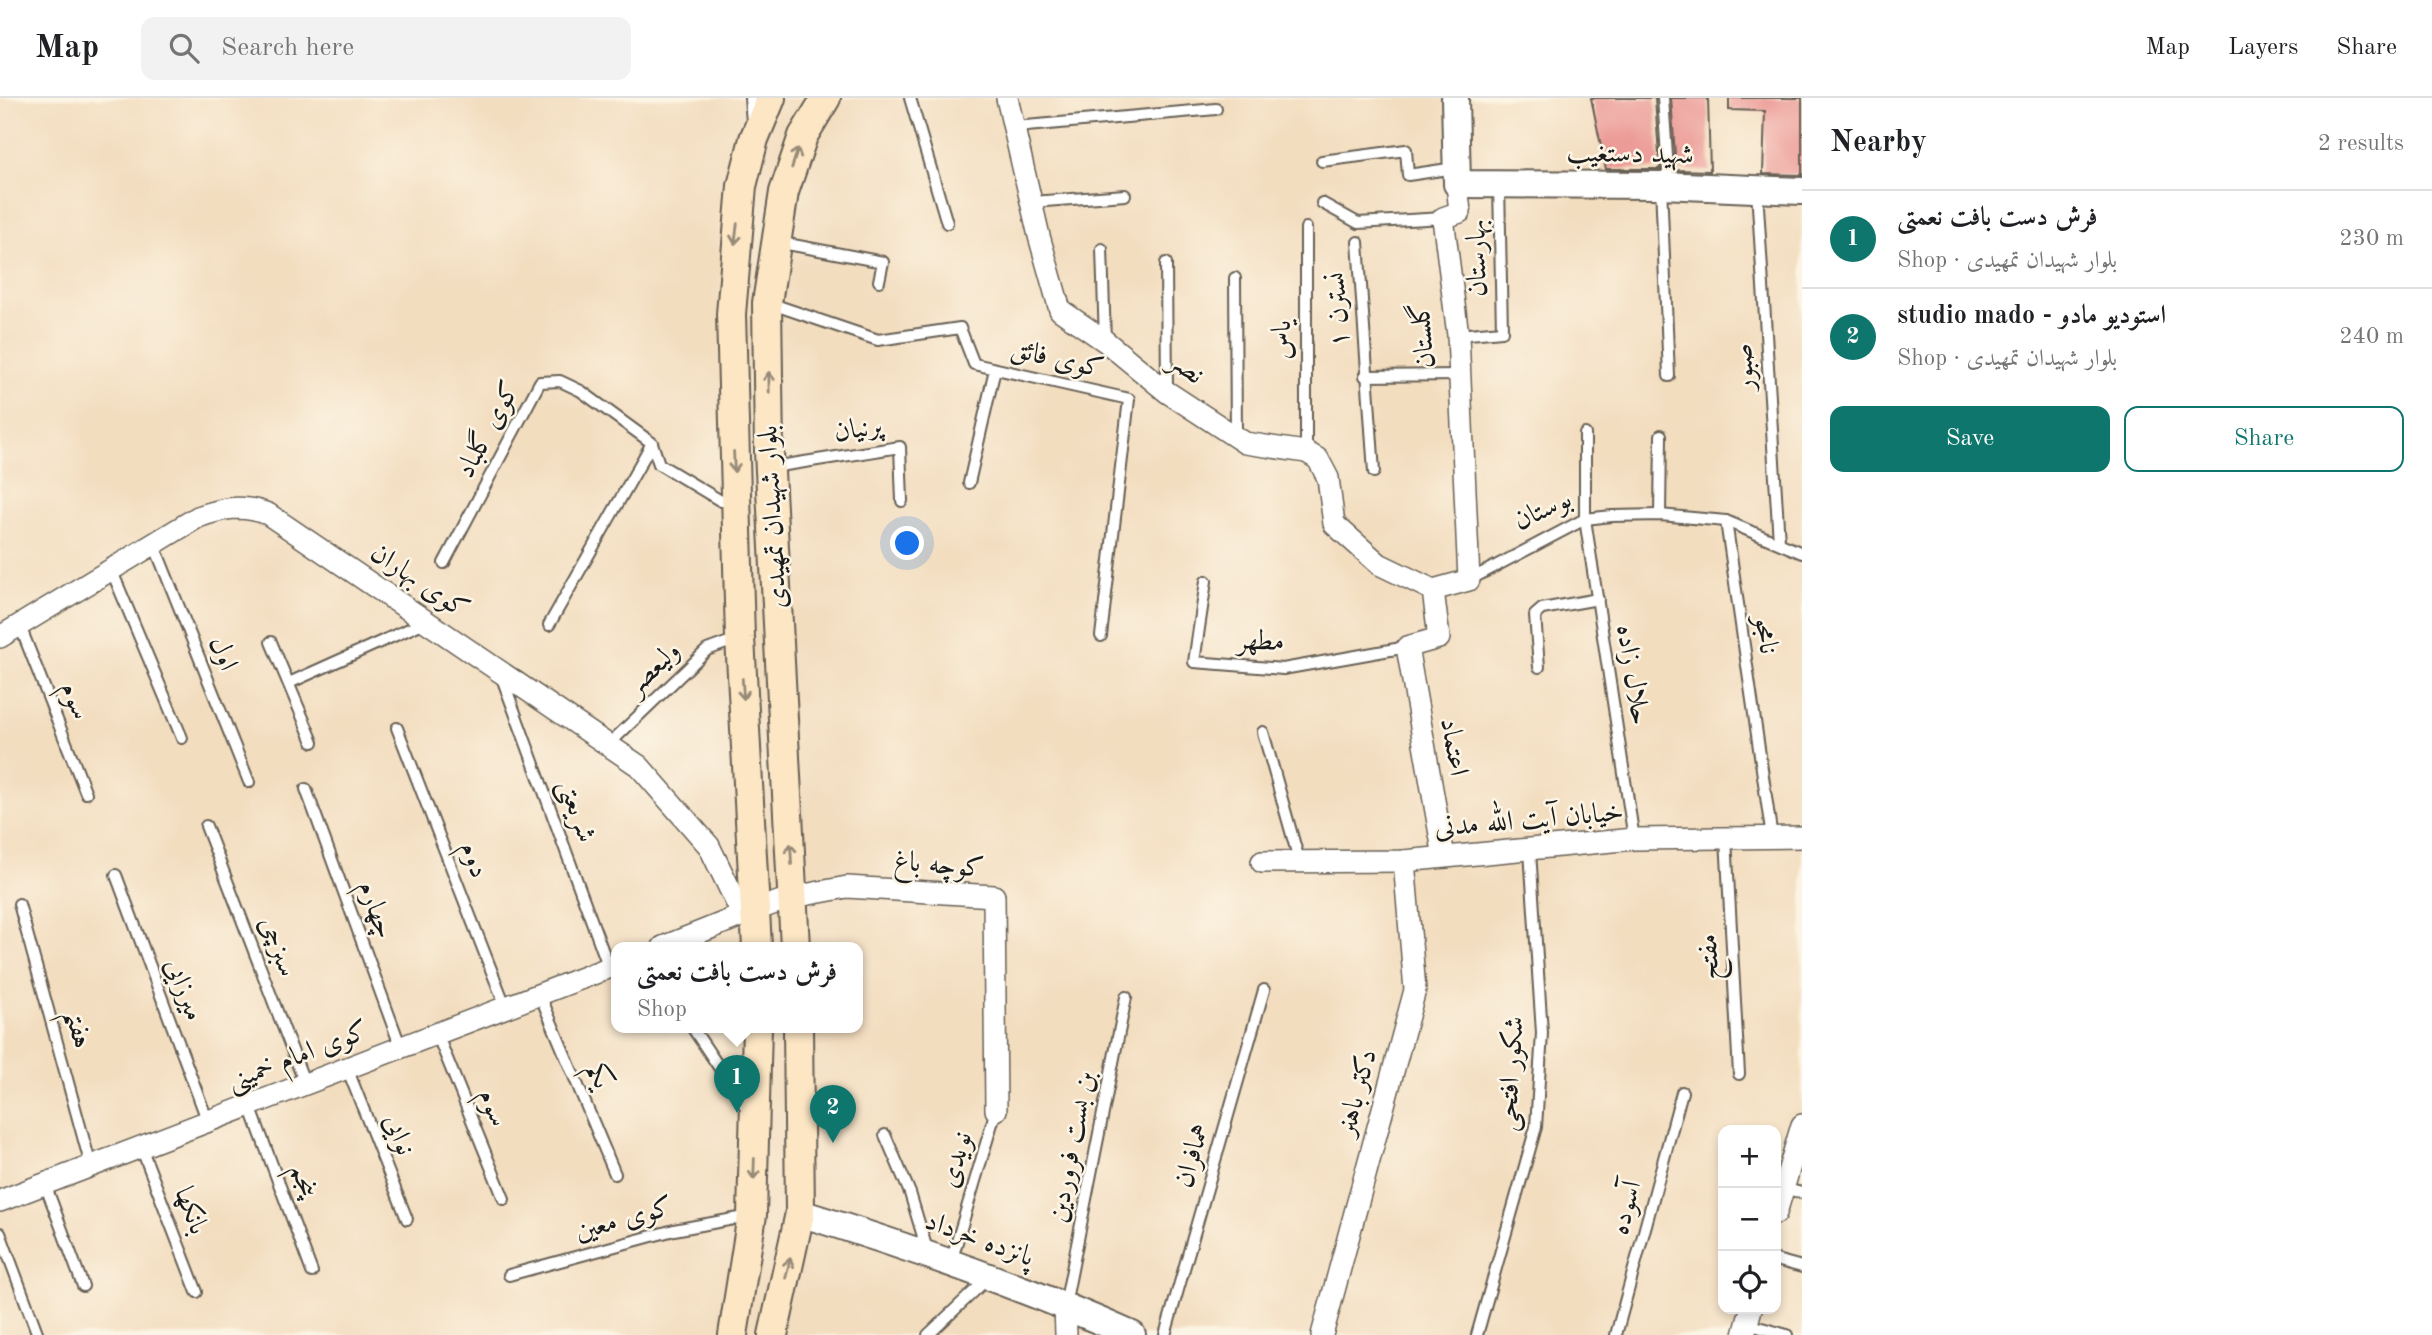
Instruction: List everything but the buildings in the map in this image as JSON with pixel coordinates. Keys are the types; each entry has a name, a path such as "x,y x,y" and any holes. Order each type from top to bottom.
{"main road":[{"name":"بلوار شهیدان تمهیدی","path":"756,942 750,911 731,380 734,255 742,186 754,139 771,98"},
{"name":"بلوار شهیدان تمهیدی","path":"795,942 770,467 767,303 774,241 784,192 803,136 826,98"},
{"path":"733,1335 752,1215 757,1033"},
{"path":"773,1335 800,1213 798,1033"}],"street":[{"name":"نصر","path":"1007,98 1060,310 1105,341 1167,392 1236,438 1245,443 1306,452"},
{"path":"1443,218 1460,212 1455,98"},
{"name":"شهید دستغیب","path":"1457,176 1499,185 1665,185 1802,191"},
{"name":"گلستان","path":"1443,218 1458,335 1469,580"},
{"path":"1306,452 1318,459 1328,478 1334,524 1378,564 1433,590 1439,638 1407,647"},
{"name":"کوی بهاران","path":"0,637 153,542 218,509 254,509 268,514 639,766 709,846 750,911"},
{"name":"بوستان","path":"1433,590 1469,580"},
{"name":"اعتماد","path":"1407,647 1444,857"},
{"name":"خیابان آیت الله مدنی","path":"1262,862 1404,862 1634,839 1802,836"},
{"name":"دکتر باهنر","path":"1322,1335 1415,990 1404,862"},
{"name":"کوچه باغ","path":"793,897 847,887 995,896 996,1110"},
{"path":"675,942 750,911 793,897"},
{"name":"کوی امام خمینی","path":"0,1200 611,968"},
{"path":"1781,1206 1792,1191 1802,1127"},
{"name":"پانزده خرداد","path":"800,1213 939,1257 1065,1305 1132,1335"},
{"path":"1065,1305 1066,1335"}],"lane":[{"path":"750,98 754,139"},
{"path":"910,98 947,223"},
{"path":"1663,98 1669,376"},
{"path":"1015,127 1216,109"},
{"path":"1322,162 1406,150 1408,175 1457,176"},
{"name":"بهارستان","path":"1458,335 1503,331 1499,185"},
{"name":"صبور","path":"1757,190 1779,542"},
{"path":"1032,202 1125,195"},
{"path":"1322,203 1358,223 1443,218"},
{"name":"یاس","path":"1306,228 1306,452"},
{"path":"774,241 883,262 879,281"},
{"name":"نسترن ۱","path":"1358,242 1365,376 1374,472"},
{"path":"1102,249 1105,341"},
{"path":"1167,263 1167,392"},
{"path":"1235,278 1236,438"},
{"name":"کوی فائق","path":"767,303 878,340 960,328 974,364 1129,399 1101,636"},
{"path":"969,483 995,369"},
{"name":"نسترن ۱","path":"1365,376 1459,375"},
{"name":"کوی گلباد","path":"444,564 540,382 560,381 581,391 652,443 660,464 721,501 735,501"},
{"name":"حلال زاده","path":"1585,435 1586,519 1634,839"},
{"path":"1660,515 1661,435"},
{"path":"549,625 652,443"},
{"name":"پرنیان","path":"770,467 900,447 902,501"},
{"name":"بوستان","path":"1469,580 1586,519 1660,515 1726,521 1802,553"},
{"name":"نامجو","path":"1726,521 1772,838"},
{"name":"اول","path":"153,542 248,782"},
{"path":"111,569 181,738"},
{"name":"مطهر","path":"1206,580 1194,662 1283,669 1407,647"},
{"path":"1539,667 1535,615 1538,611 1598,599"},
{"path":"289,683 426,621"},
{"name":"سوم","path":"20,626 86,793"},
{"name":"ولیعصر","path":"608,745 707,650 740,638"},
{"path":"271,642 313,742"},
{"name":"شریعتی","path":"499,670 611,962"},
{"name":"دوم","path":"397,728 506,1008"},
{"path":"1263,732 1299,860"},
{"name":"چهارم","path":"306,789 401,1048"},
{"name":"سبزچی","path":"206,826 305,1084"},
{"name":"مفتح","path":"1726,838 1740,1074"},
{"name":"شکور افتحی","path":"1477,1335 1536,1127 1542,1033 1530,851"},
{"name":"میرزایی","path":"116,874 208,1122"},
{"name":"هفتم","path":"19,904 91,1166"},
{"name":"همافران","path":"1165,1335 1264,990"},
{"name":"یکم","path":"540,995 615,1174"},
{"name":"بن بست فروردین","path":"1065,1305 1126,997"},
{"path":"696,1033 756,1123"},
{"name":"سوم","path":"437,1034 504,1199"},
{"name":"نوایی","path":"347,1068 407,1219"},
{"name":"آسوده","path":"1616,1335 1682,1092"},
{"name":"پنجم","path":"250,1105 312,1272"},
{"name":"نویدی","path":"939,1257 996,1110"},
{"path":"885,1135 939,1257"},
{"name":"بانکها","path":"141,1147 197,1292"},
{"path":"45,1184 83,1286"},
{"name":"کوی معین","path":"509,1275 674,1230 752,1215"},
{"path":"0,1233 38,1335"},
{"path":"1781,1261 1802,1267"},
{"path":"928,1335 989,1277"},
{"path":"1748,1323 1787,1335"}],"place":[{"name":"فرش دست بافت نعمتی","path":"737,1113"},
{"name":"studio mado - استودیو مادو","path":"833,1143"}]}
